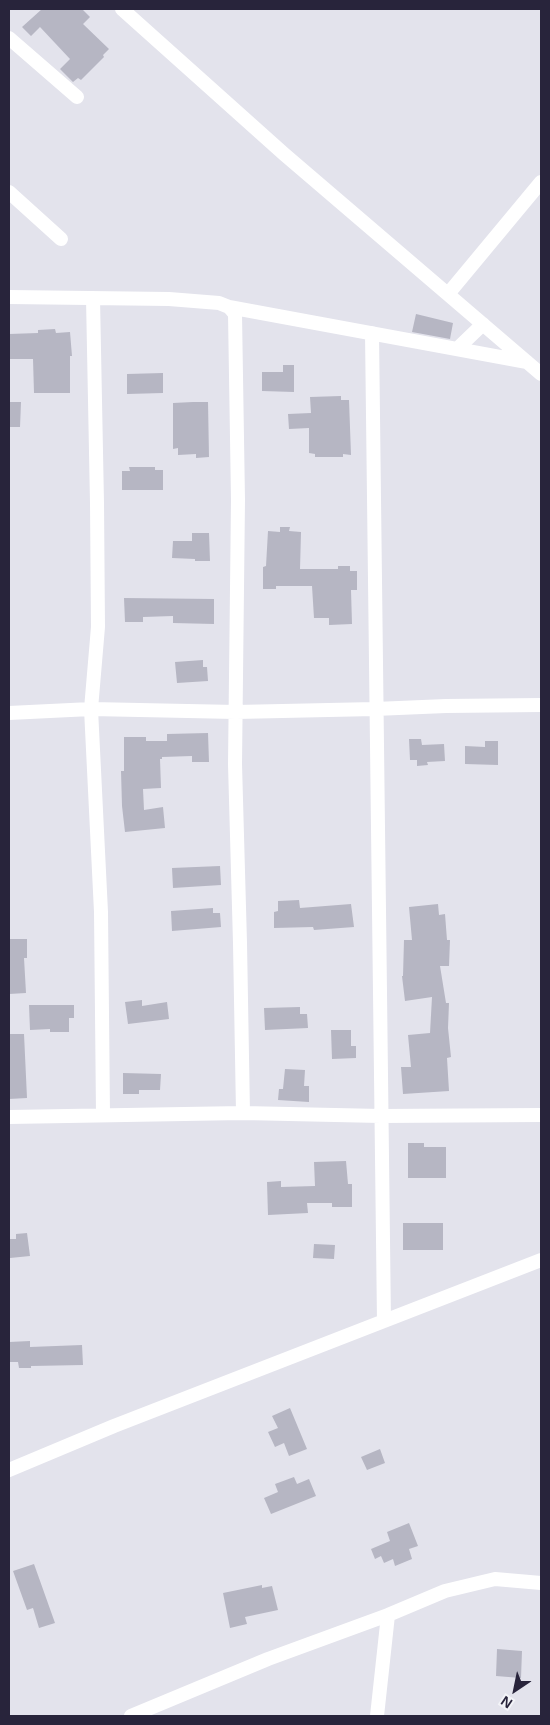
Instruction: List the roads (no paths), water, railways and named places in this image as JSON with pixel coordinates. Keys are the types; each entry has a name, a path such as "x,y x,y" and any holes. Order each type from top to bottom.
{"street":[{"path":"122,9 284,154 541,374"},
{"path":"9,38 77,97"},
{"path":"448,294 541,182"},
{"path":"9,192 61,239"},
{"path":"9,297 169,299 219,302 229,307 527,362"},
{"path":"93,298 98,627 91,710 101,912 103,1115"},
{"path":"229,307 235,314 238,500 235,764 242,1113"},
{"path":"457,349 483,324"},
{"path":"372,333 375,709 384,1321"},
{"path":"9,713 91,710 236,712 541,705"},
{"path":"9,1117 242,1113 381,1116 541,1115"},
{"path":"9,1470 114,1426 541,1260"},
{"path":"131,1716 445,1591 495,1580 541,1582"},
{"path":"377,1716 388,1615"}]}
